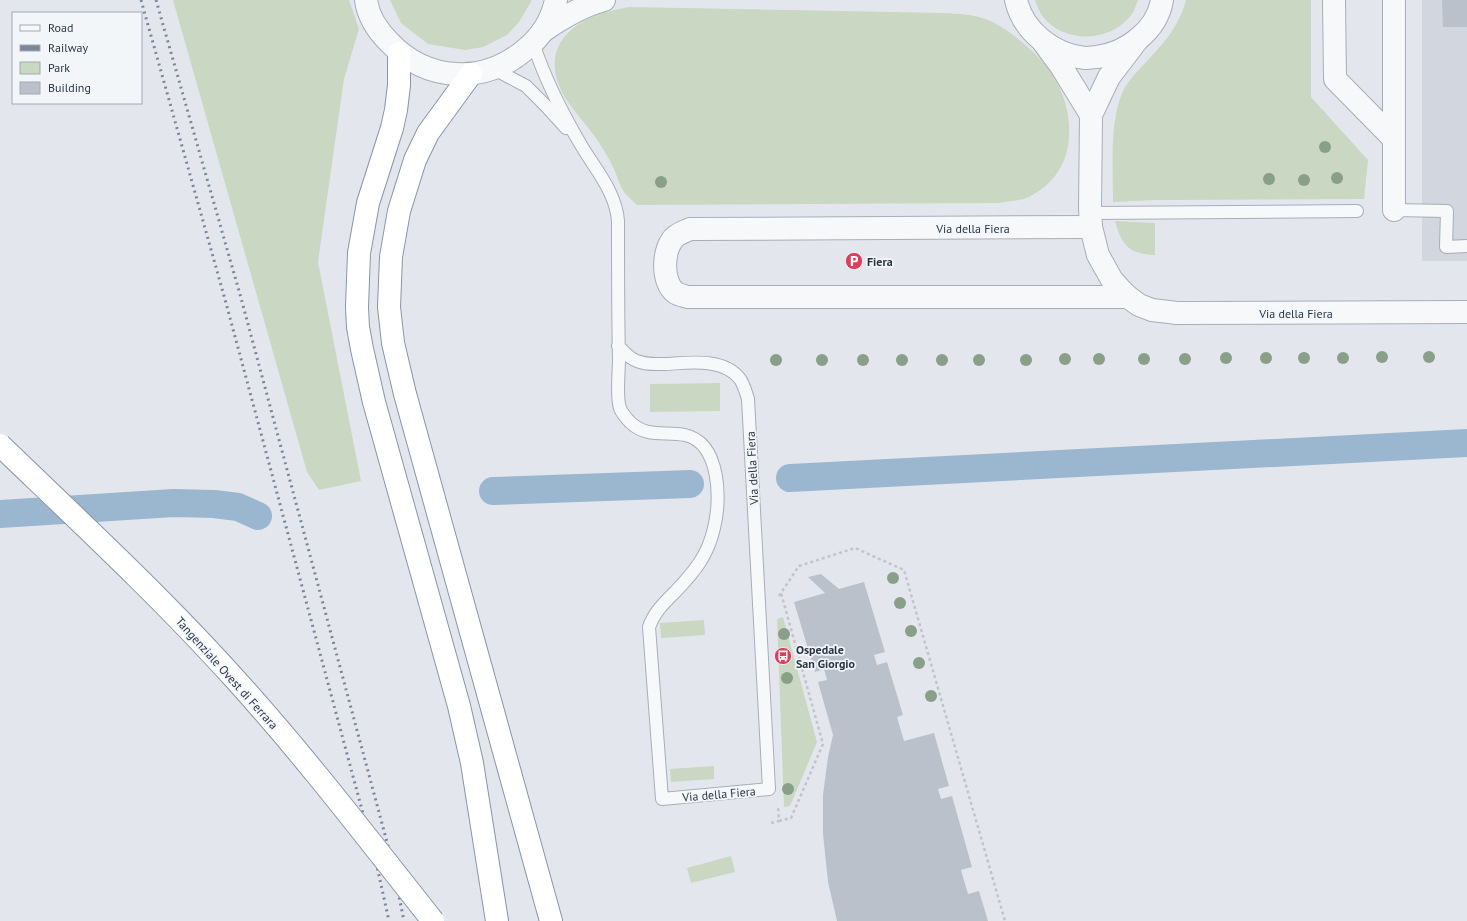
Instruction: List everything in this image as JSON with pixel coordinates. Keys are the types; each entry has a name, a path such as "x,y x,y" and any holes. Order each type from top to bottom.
{"highway":[{"path":"399,53 399,85 396,110 392,128 368,203 359,254 357,308 358,328 374,402 459,706 472,763 497,921"},
{"path":"471,74 428,133 415,160 399,211 391,257 389,307 390,324 405,394 551,921"},
{"name":"Tangenziale Ovest di Ferrara","path":"0,444 187,626 294,747 433,921"}],"street":[{"path":"366,0 367,6 379,32 399,53 421,67 446,73 471,74 494,69 515,58 538,37 568,15 593,3 604,0"},
{"path":"538,37 555,6 556,0"},
{"name":"Via della Fiera","path":"1016,0 1019,11 1027,24 1044,42 1061,66 1091,115"},
{"name":"Via della Fiera","path":"1044,42 1065,53 1085,58 1104,56 1125,49 1150,27 1162,0"},
{"path":"1334,0 1335,79 1394,139"},
{"path":"1394,0 1394,210"},
{"name":"Via della Fiera","path":"1138,39 1110,77 1091,115 1091,220 1094,241 1101,262 1112,280 1128,297 1152,310 1176,313 1467,312"},
{"name":"Via della Fiera","path":"1091,220 690,229 675,236 667,248 665,262 666,272 670,285 676,293 688,297 1128,297"}],"lane":[{"path":"538,37 554,98 581,145"},
{"path":"494,69 526,86 581,145"},
{"name":"Via della Fiera","path":"581,145 609,190 618,212 618,346 620,408 636,427 644,431 657,434 686,435 698,440 708,453 714,466 718,494 715,527 707,552 696,569 659,608 652,618 649,627 662,799 769,789 748,399 745,389 740,379 729,370 715,364 647,364 636,361 618,346"},
{"path":"1394,210 1447,211 1446,246 1467,246"},
{"name":"Via della Fiera","path":"1091,220 1357,211"}],"path":[{"path":"778,598 798,566 855,548 904,570 1005,921"},
{"path":"771,823 791,818 823,744 781,592"},
{"path":"778,805 779,821"}],"shaded area":[{"path":"1422,0 1467,0 1467,261 1422,261"}],"green space":[{"path":"173,0 349,0 359,29 344,79 318,262 361,481 319,490 307,472"},
{"path":"390,0 532,0 519,22 507,35 483,47 465,50 428,44 401,23"},
{"path":"1035,0 1138,0 1133,12 1123,24 1100,35 1075,36 1052,26 1043,17"},
{"path":"1186,0 1311,0 1311,97 1368,160 1364,199 1156,200 1113,202 1114,127 1120,99 1130,80 1171,33"},
{"path":"629,7 943,13 983,18 1005,29 1024,43 1053,75 1067,110 1069,128 1068,145 1063,162 1055,177 1042,189 1024,199 1000,203 637,205 624,192 604,150 563,94 557,79 555,65 556,53 561,42 578,24 605,12"},
{"path":"1115,221 1155,223 1155,255 1139,253 1128,247 1121,237"},
{"path":"720,383 720,411 650,412 650,384"},
{"path":"783,617 817,742 790,806 784,807 777,619"},
{"path":"704,620 705,635 661,638 660,623"},
{"path":"714,766 714,779 671,782 670,769"},
{"path":"731,856 735,872 691,883 687,868"}],"building":[{"path":"1442,0 1467,0 1467,27 1443,27"},
{"path":"821,574 839,589 864,582 885,652 874,655 877,665 887,662 903,715 897,717 904,741 934,733 949,786 938,789 941,799 952,796 972,867 961,870 968,894 979,891 988,921 837,921 828,882 823,834 823,795 828,757 833,735 818,682 827,680 824,669 815,672 794,602 825,593 808,577"}],"waterway":[{"path":"790,478 1467,443"},
{"path":"493,491 690,484"},
{"path":"0,514 174,503 214,504 238,507 258,516"}],"railway":[{"path":"141,0 226,303 376,862 389,921"},
{"path":"156,0 241,298 391,857 404,921"}],"place":[{"name":"Fiera","path":"854,261"},
{"name":"Ospedale San Giorgio","path":"783,656"}]}
